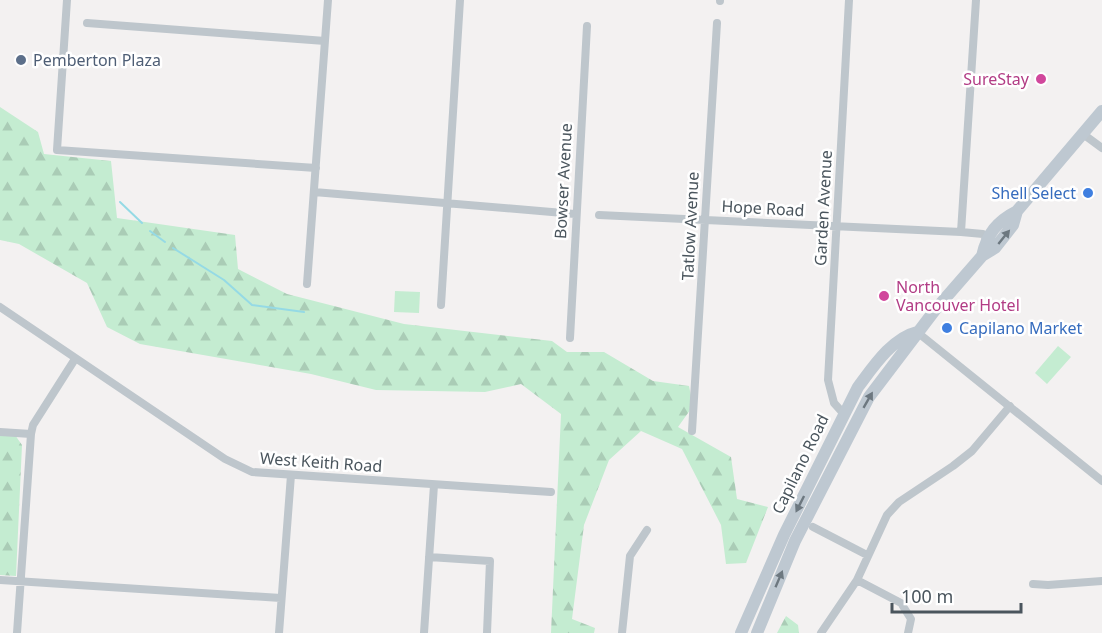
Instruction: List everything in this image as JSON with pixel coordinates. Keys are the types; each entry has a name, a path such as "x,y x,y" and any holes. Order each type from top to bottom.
{"main road":[{"name":"Capilano Road","path":"986,238 1002,219 1017,211 1102,111"},
{"name":"Capilano Road","path":"757,633 795,541 869,397 913,342 917,332 982,256 995,248 1013,225 1017,211"},
{"path":"982,256 986,238"},
{"name":"Capilano Road","path":"741,633 784,535 843,413 874,366 905,335 917,332"},
{"path":"821,489 821,476 844,423 843,413"}],"street":[{"path":"67,0 57,150 316,168"},
{"path":"307,284 328,0"},
{"path":"441,304 460,0"},
{"name":"Garden Avenue","path":"843,413 834,403 828,380 849,0"},
{"path":"961,232 976,0"},
{"path":"87,23 325,40"},
{"name":"Tatlow Avenue","path":"692,431 717,23"},
{"name":"Bowser Avenue","path":"570,339 587,26"},
{"path":"1083,134 1102,148"},
{"path":"314,192 575,214"},
{"name":"Hope Road","path":"599,215 961,232 983,234 986,238"},
{"name":"West Keith Road","path":"0,306 232,464 252,472 551,492"},
{"path":"917,332 1102,481"},
{"path":"17,633 31,434 33,425 75,359"},
{"path":"821,633 857,580 887,515 899,502 972,451 1010,406"},
{"path":"0,432 31,434"},
{"path":"279,633 291,475"},
{"path":"424,633 434,485"},
{"path":"813,527 867,555"},
{"path":"622,633 630,556 646,530"},
{"path":"429,557 490,561 487,633"},
{"path":"0,580 281,598"},
{"path":"857,580 902,603 911,619 908,633"},
{"path":"1033,584 1048,585 1102,580"}],"green space":[{"path":"0,107 38,132 44,154 111,161 117,218 235,235 238,269 287,294 404,324 552,341 567,352 604,352 653,381 689,386 693,406 678,427 731,457 737,499 768,507 746,563 726,564 721,525 682,449 641,431 609,460 584,525 572,619 595,628 594,633 551,633 561,414 521,384 485,392 376,390 311,374 140,344 107,327 87,283 19,244 0,240"},
{"path":"395,291 420,292 419,313 394,312"},
{"path":"1058,346 1071,357 1047,384 1035,373"},
{"path":"0,435 15,435 22,445 16,576 0,575"},
{"path":"786,616 798,625 799,633 777,633"}],"waterway":[{"path":"120,202 142,223"},
{"path":"150,231 165,242"},
{"path":"173,248 224,280 252,305 304,312"}],"place":[{"name":"Pemberton Plaza","path":"21,60"},
{"name":"SureStay","path":"1041,79"},
{"name":"Shell Select","path":"1088,193"},
{"name":"North Vancouver Hotel","path":"884,296"},
{"name":"Capilano Market","path":"947,328"}]}
